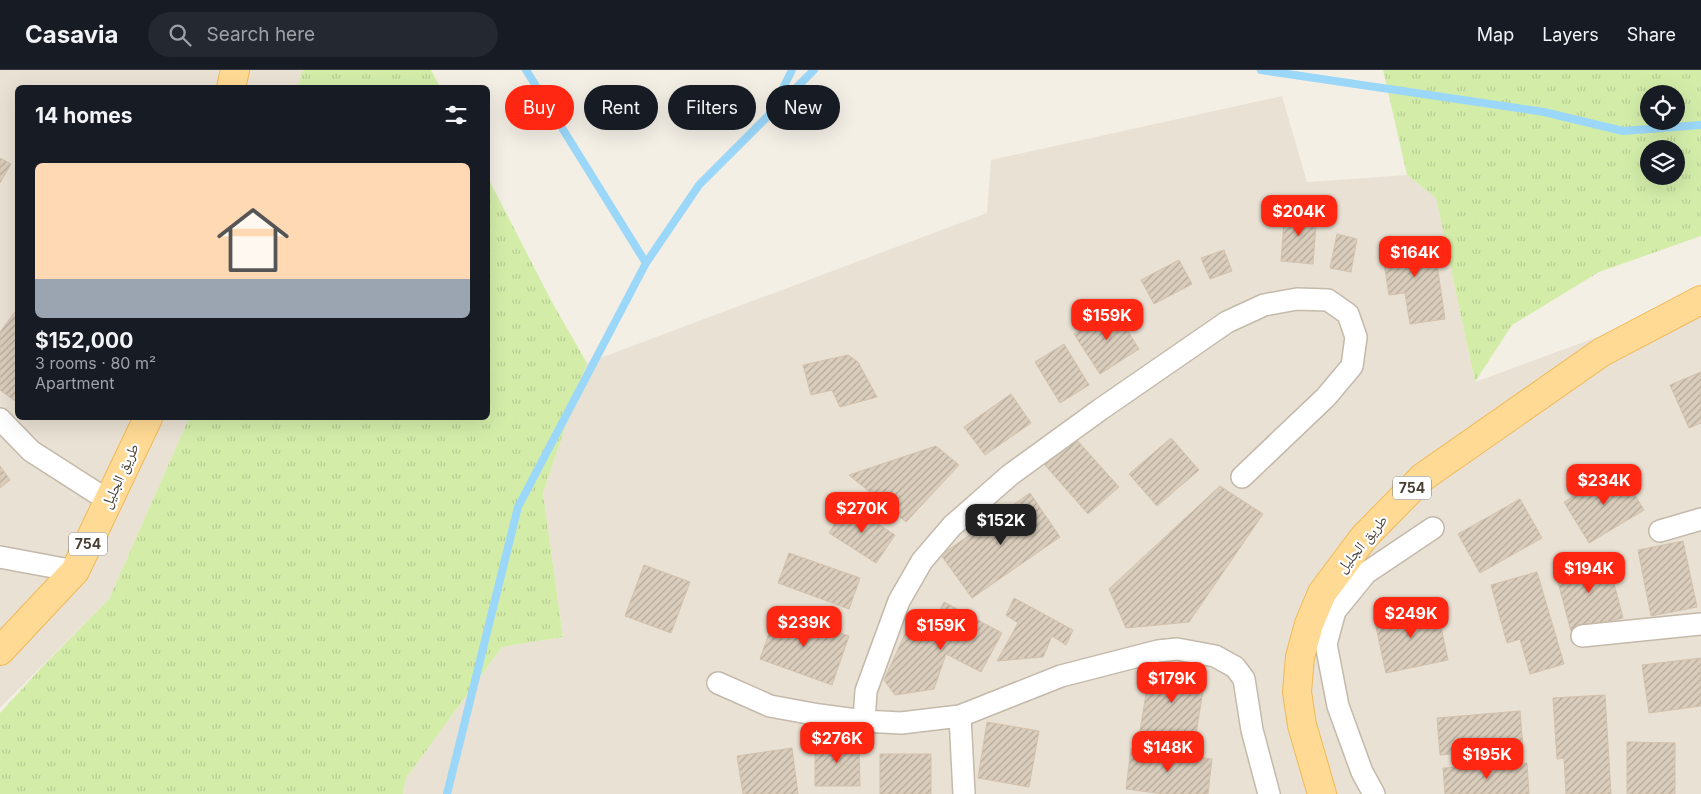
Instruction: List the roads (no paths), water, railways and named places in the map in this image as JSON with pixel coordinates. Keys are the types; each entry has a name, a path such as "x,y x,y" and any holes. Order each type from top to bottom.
{"main road":[{"path":"232,85 235,70"},
{"name":"طريق الجليل","path":"1322,794 1302,725 1298,692 1300,657 1309,624 1322,593 1364,538 1423,476 1602,352 1701,300"},
{"name":"طريق الجليل","path":"0,651 75,571 147,420"}],"street":[{"path":"864,721 866,691 898,602 922,561 952,526 1010,475 1101,408 1227,322 1264,305 1298,299 1328,300 1348,314 1356,337 1352,366 1326,397 1242,476"},
{"path":"0,419 31,451 108,500"},
{"path":"1660,532 1701,519"},
{"path":"1374,794 1362,772 1338,706 1326,644 1335,612 1366,574 1432,528"},
{"path":"0,557 75,571"},
{"path":"1582,636 1701,624"},
{"path":"718,683 770,706 864,721 901,722 960,716 1061,676 1158,651 1177,649 1215,656 1234,667 1244,679 1252,730 1269,794"},
{"path":"960,716 964,794"}],"waterway":[{"path":"526,70 646,263"},
{"path":"784,85 792,70"},
{"path":"447,794 518,507 646,263 699,185 814,70"},
{"path":"1261,70 1544,112 1623,131 1701,125"}]}
